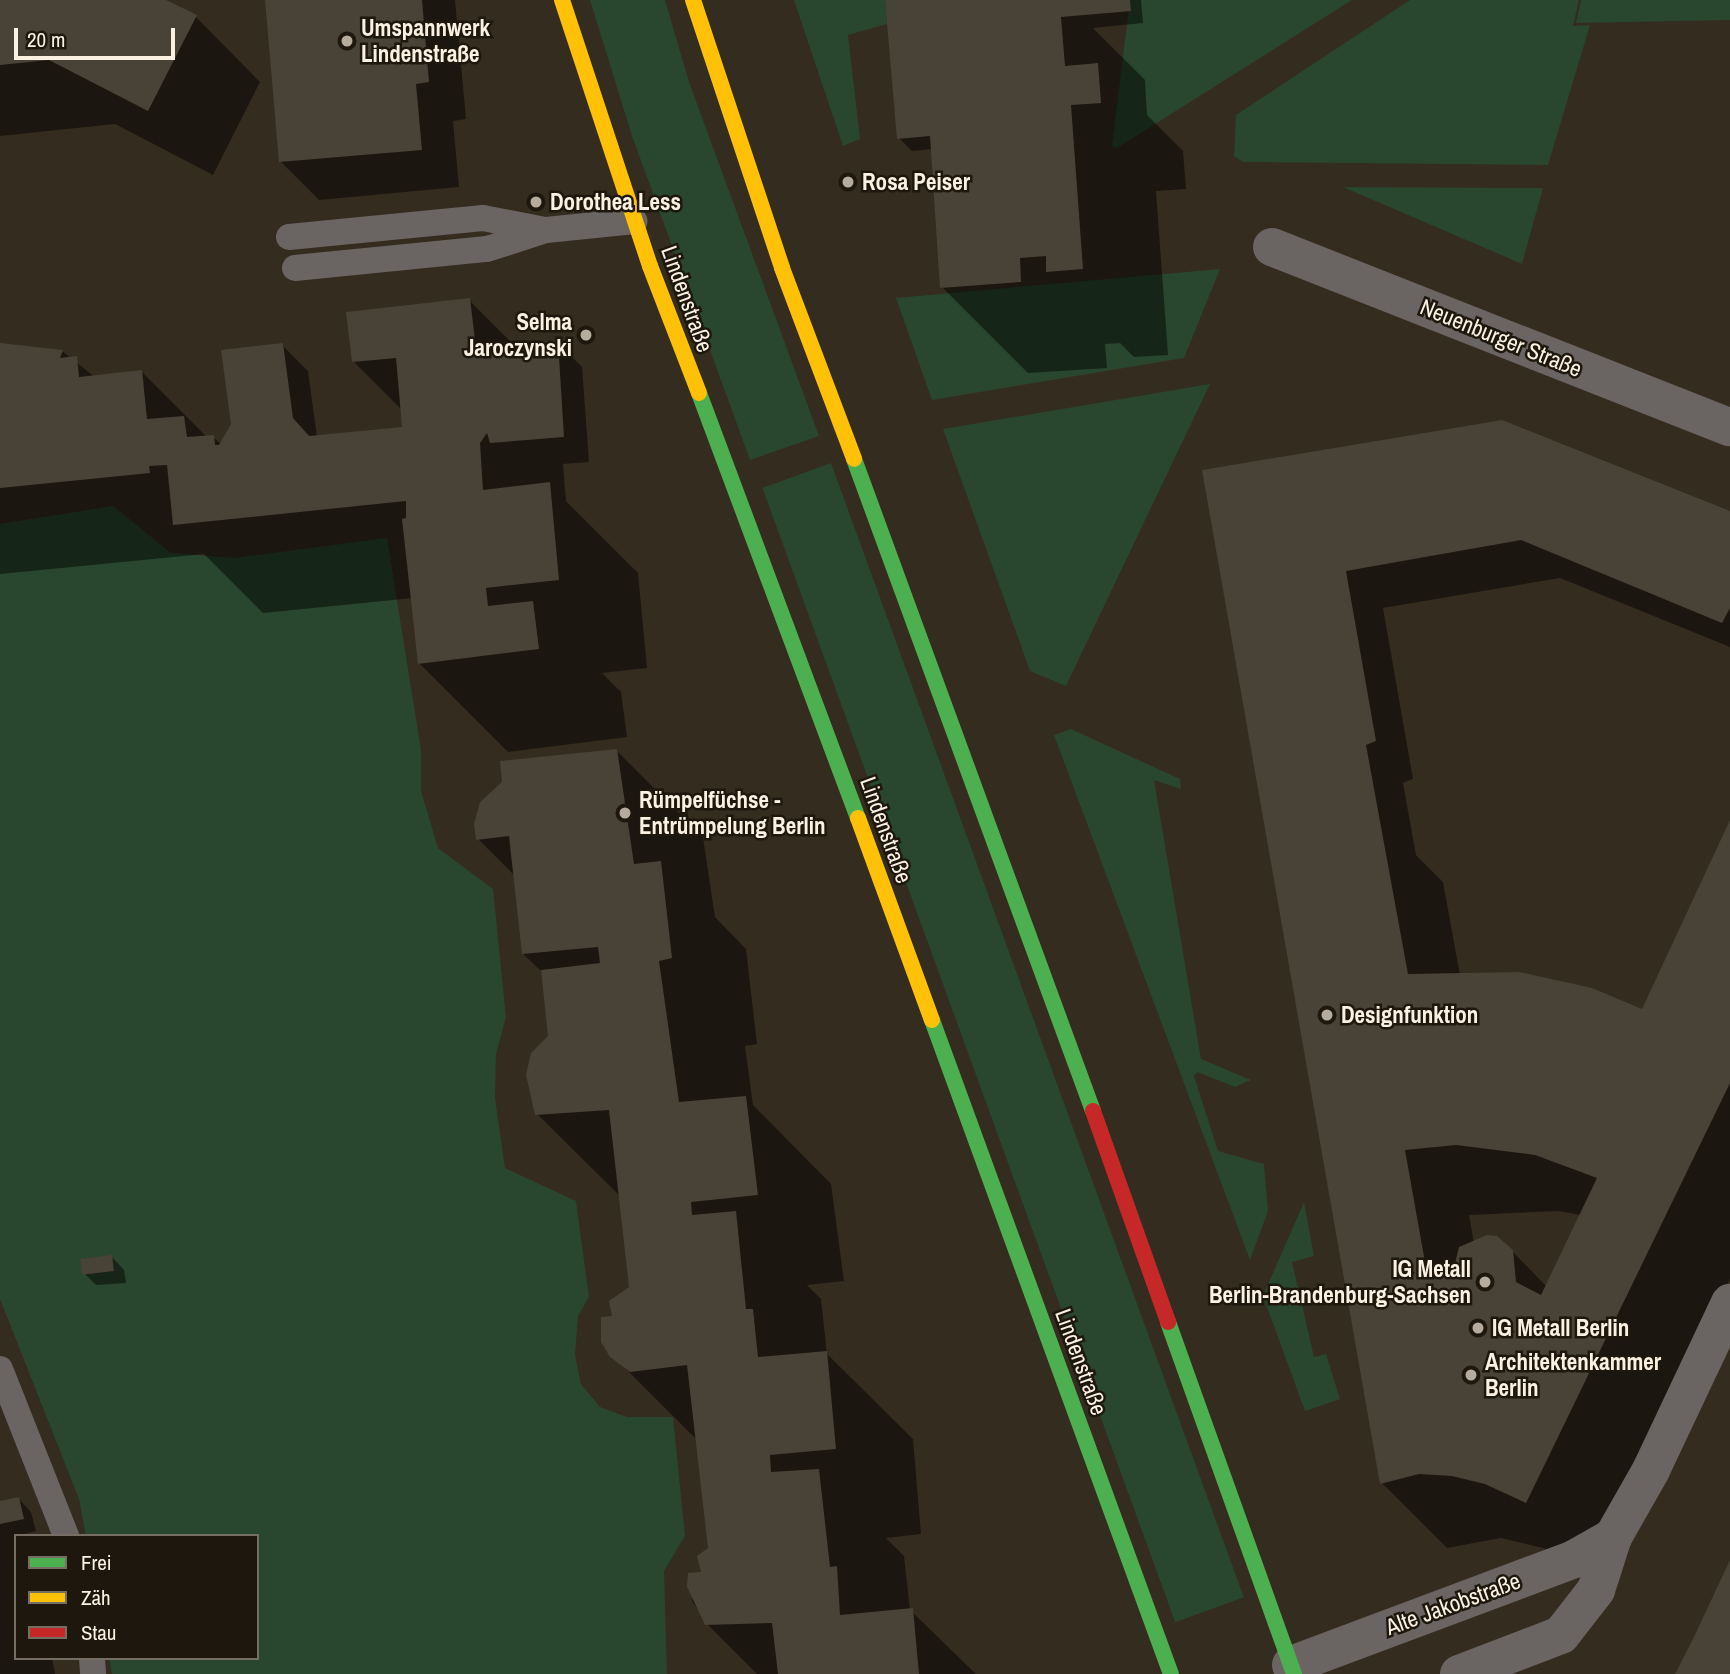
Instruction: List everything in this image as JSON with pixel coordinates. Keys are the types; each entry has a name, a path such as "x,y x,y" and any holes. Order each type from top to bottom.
{"main road":[{"name":"Lindenstraße","path":"562,0 635,221 1171,1674"},
{"path":"693,0 782,268 971,768 1288,1671"}],"street":[{"name":"Neuenburger Straße","path":"1272,247 1730,427"},
{"name":"Alte Jakobstraße","path":"1459,1674 1561,1635 1596,1590 1613,1536 1651,1470 1730,1303"},
{"name":"Alte Jakobstraße","path":"1288,1671 1574,1559 1613,1536"}],"lane":[{"path":"289,237 483,218 546,230"},
{"path":"295,268 487,249 546,230 635,221"},
{"path":"0,1369 65,1534"}],"green space":[{"path":"590,0 665,0 689,82 819,436 750,460 632,136"},
{"path":"794,0 885,0 887,24 848,35 860,139 843,146"},
{"path":"1130,0 1352,0 1117,148 1112,146"},
{"path":"1410,0 1579,0 1573,26 1590,25 1548,165 1243,162 1234,156 1236,115"},
{"path":"1581,0 1730,0 1730,20 1576,23"},
{"path":"1343,187 1543,188 1522,264"},
{"path":"1220,269 1184,358 932,400 896,298"},
{"path":"1210,384 1066,686 1030,671 943,429"},
{"path":"831,463 1244,1597 1175,1622 762,488"},
{"path":"113,506 171,553 234,558 387,538 421,750 421,791 438,848 493,889 506,1017 496,1054 495,1098 505,1168 576,1201 589,1297 578,1316 575,1355 581,1384 600,1407 627,1417 673,1417 685,1536 664,1571 667,1674 112,1674 109,1660 259,1660 259,1534 86,1534 79,1499 0,1299 0,524"},
{"path":"1071,729 1180,779 1181,789 1154,780 1201,1059 1251,1080 1235,1087 1197,1072 1194,1076 1218,1151 1264,1164 1268,1211 1250,1260 1054,735"},
{"path":"1304,1202 1314,1256 1292,1262 1314,1357 1326,1354 1340,1399 1305,1411 1263,1296"}],"building":[{"path":"0,0 166,0 197,15 148,111 49,60 0,65"},
{"name":"Umspannwerk Lindenstraße","path":"265,0 422,0 429,82 416,84 422,150 279,162"},
{"path":"885,0 1130,0 1131,11 1061,17 1065,66 1098,63 1101,103 1071,105 1083,269 1046,272 1046,256 1020,258 1021,282 940,288 930,136 897,139"},
{"path":"470,298 477,357 481,356 483,343 558,341 564,437 490,443 487,433 480,443 483,490 550,482 559,580 486,588 488,606 533,601 539,649 418,664 402,519 406,518 406,501 173,525 167,465 149,466 150,473 0,488 0,343 63,350 60,358 77,356 79,377 142,370 147,419 184,416 187,437 214,435 215,445 219,445 231,424 221,350 283,343 293,418 309,436 402,427 396,358 352,362 346,312"},
{"path":"1502,420 1730,511 1730,608 1722,623 1521,540 1346,571 1376,741 1366,745 1408,974 1519,972 1592,988 1642,1009 1730,820 1730,1083 1526,1503 1485,1484 1452,1476 1419,1474 1380,1484 1202,470","holes":["1456,1145 1535,1155 1597,1178 1541,1295 1516,1282 1513,1250 1497,1236 1487,1235 1459,1247 1452,1276 1428,1279 1405,1150"]},
{"path":"617,749 634,864 661,861 672,958 659,961 679,1102 746,1096 758,1195 691,1202 692,1215 736,1211 746,1309 753,1309 758,1357 827,1351 836,1449 770,1455 771,1472 819,1469 830,1567 837,1566 840,1615 913,1608 919,1674 778,1674 772,1623 705,1625 687,1587 688,1573 701,1572 697,1556 708,1548 687,1365 630,1372 610,1357 601,1342 601,1317 612,1316 609,1301 629,1287 609,1110 535,1115 526,1075 531,1053 548,1036 541,970 600,963 598,947 522,954 509,836 476,840 474,824 480,802 502,782 500,761"},
{"path":"112,1255 114,1271 82,1275 80,1259"},
{"path":"19,1497 24,1519 0,1524 0,1501"},
{"path":"1730,1560 1730,1674 1675,1674 1693,1639"}],"traffic: fast":[{"path":"699,393 858,818"},
{"path":"854,459 1093,1111"},
{"path":"932,1020 1171,1674"},
{"path":"1168,1322 1294,1674"}],"traffic: slow":[{"path":"562,0 650,266 699,393"},
{"path":"693,0 782,268 854,459"},
{"path":"858,818 932,1020"}],"traffic: jam":[{"path":"1093,1111 1168,1322"}],"place":[{"name":"Umspannwerk Lindenstraße","path":"347,41"},
{"name":"Rosa Peiser","path":"848,182"},
{"name":"Dorothea Less","path":"536,202"},
{"name":"Selma Jaroczynski","path":"586,335"},
{"name":"Rümpelfüchse - Entrümpelung Berlin","path":"625,813"},
{"name":"Designfunktion","path":"1327,1015"},
{"name":"IG Metall Berlin-Brandenburg-Sachsen","path":"1485,1282"},
{"name":"IG Metall Berlin","path":"1478,1328"},
{"name":"Architektenkammer Berlin","path":"1471,1375"}]}
